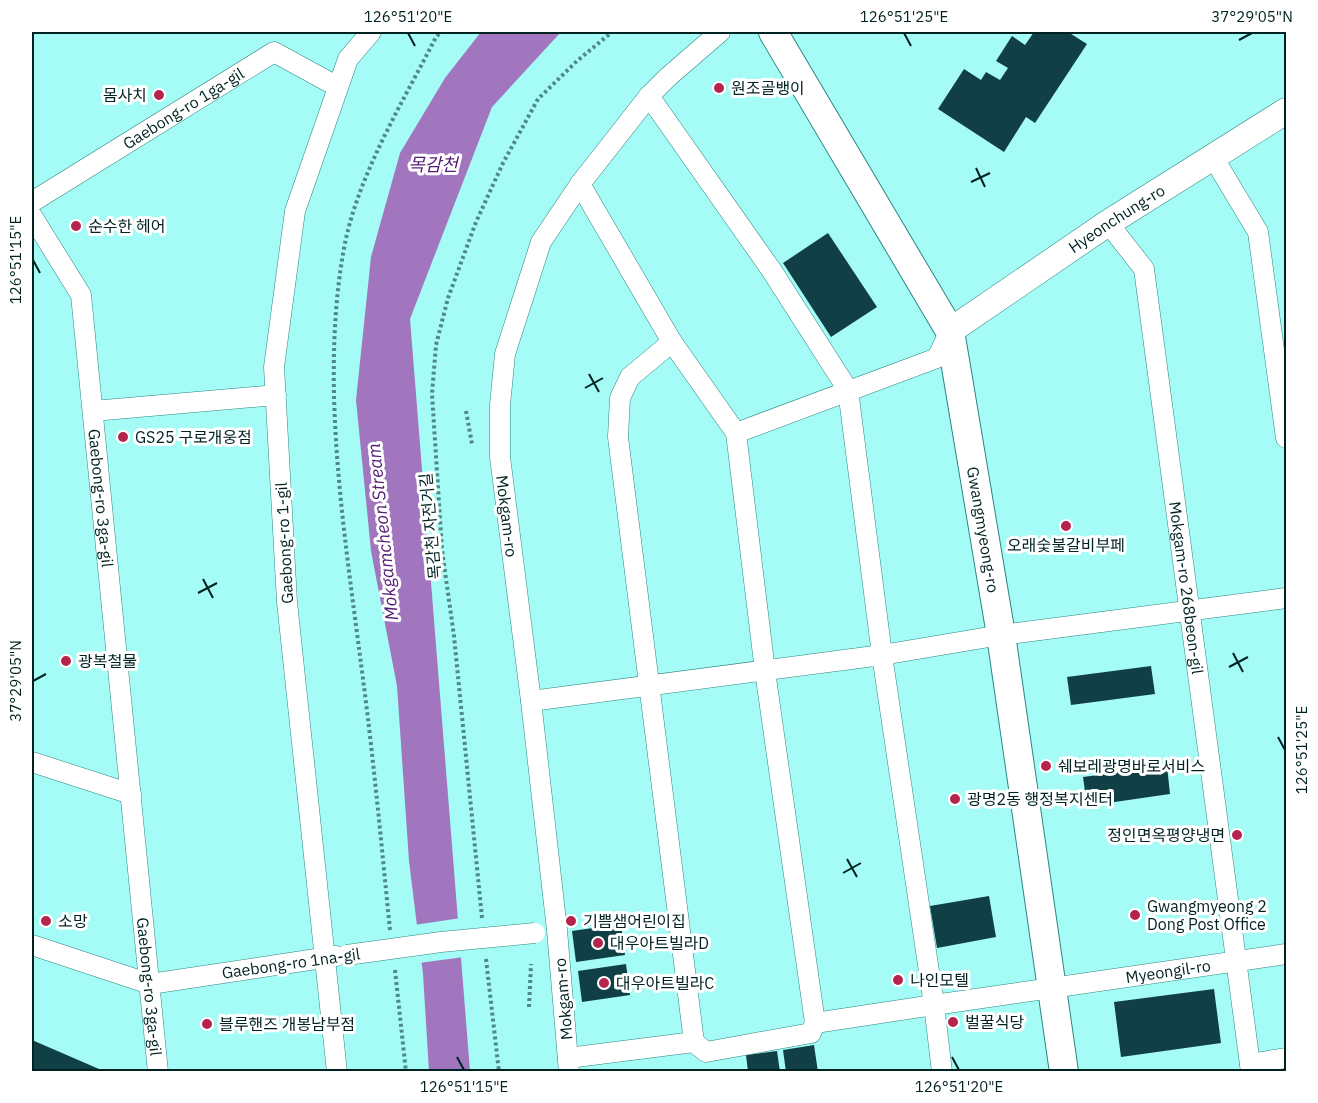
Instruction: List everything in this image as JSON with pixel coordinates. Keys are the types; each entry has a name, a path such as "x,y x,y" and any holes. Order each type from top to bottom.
{"main road":[{"name":"Gwangmyeong-ro","path":"774,32 950,331 1001,635 1064,1071"}],"street":[{"name":"Gaebong-ro 1-gil","path":"337,1071 287,602 274,367 295,211 348,59 371,32"},
{"name":"Mokgam-ro","path":"569,1065 557,930 500,457 500,405 505,354 541,242 580,184 649,96 720,32"},
{"name":"Gaebong-ro 1ga-gil","path":"32,202 274,52 338,87"},
{"path":"649,96 772,271 848,390 882,656 942,1071"},
{"name":"Hyeonchung-ro","path":"950,331 1108,223 1287,111"},
{"path":"1213,157 1258,232 1287,438"},
{"path":"580,184 672,342 736,433 765,671 815,1023 811,1033 706,1052 694,1042 618,437 620,398 630,377 672,342"},
{"name":"Gaebong-ro 3ga-gil","path":"32,216 81,295 158,1071"},
{"name":"Mokgam-ro 268beon-gil","path":"1108,223 1144,269 1250,1068"},
{"path":"736,433 937,358 950,331"},
{"path":"93,411 276,395"},
{"path":"531,701 882,656 1001,635 1287,598"},
{"path":"32,762 131,794"},
{"name":"Gaebong-ro 1na-gil","path":"32,945 150,984 441,942 557,930"},
{"name":"Myeongil-ro","path":"815,1023 1287,954"},
{"path":"569,1065 694,1042"},
{"path":"1250,1068 1287,1058"}],"path":[{"path":"391,934 364,684 344,529 336,424 337,308 345,242 364,178 436,37 441,32"},
{"name":"목감천 자전거길","path":"483,928 454,636 442,550 432,394 436,345 448,298 476,222 503,163 538,99 577,60 612,32"},
{"path":"466,411 472,444"},
{"path":"485,952 499,1071"},
{"path":"529,1007 531,964"},
{"path":"394,969 406,1071"}],"water":[{"name":"목감천","path":"481,32 561,32 492,107 410,319 470,1071 429,1071 423,974 409,861 397,686 371,551 356,400 371,257 400,153 445,78"}],"pier":[{"path":"461,918 464,957 419,963 414,925"}],"building":[{"path":"1034,32 1068,32 1087,44 1035,123 1026,117 1004,152 938,109 964,69 981,80 986,72 1000,80 1008,68 996,61 1012,36 1025,45"},
{"path":"828,233 877,307 831,337 783,263"},
{"path":"1151,666 1155,694 1071,705 1067,677"},
{"path":"1167,766 1170,794 1087,806 1083,777"},
{"path":"989,896 996,937 937,948 930,906"},
{"name":"대우아트빌라D","path":"621,924 625,955 576,962 572,931"},
{"name":"대우아트빌라C","path":"626,964 630,995 582,1002 578,971"},
{"path":"1214,989 1221,1043 1121,1057 1114,1002"},
{"path":"32,1040 99,1069 98,1072 32,1072"},
{"path":"814,1045 818,1072 786,1072 783,1050"},
{"path":"777,1051 780,1072 748,1072 746,1055"}],"place":[{"name":"원조골뱅이","path":"719,88"},
{"name":"몸사치","path":"159,95"},
{"name":"순수한 헤어","path":"76,226"},
{"name":"GS25 구로개웅점","path":"123,437"},
{"name":"오래숯불갈비부페","path":"1066,526"},
{"name":"광복철물","path":"66,661"},
{"name":"쉐보레광명바로서비스","path":"1046,766"},
{"name":"광명2동 행정복지센터","path":"955,799"},
{"name":"정인면옥평양냉면","path":"1237,835"},
{"name":"Gwangmyeong 2 Dong Post Office","path":"1135,915"},
{"name":"소망","path":"46,921"},
{"name":"기쁨샘어린이집","path":"571,921"},
{"name":"대우아트빌라D","path":"598,943"},
{"name":"나인모텔","path":"898,980"},
{"name":"대우아트빌라C","path":"604,983"},
{"name":"벌꿀식당","path":"953,1022"},
{"name":"블루핸즈 개봉남부점","path":"207,1024"}],"water label":[{"name":"Mokgamcheon Stream","path":"383,532"}]}
